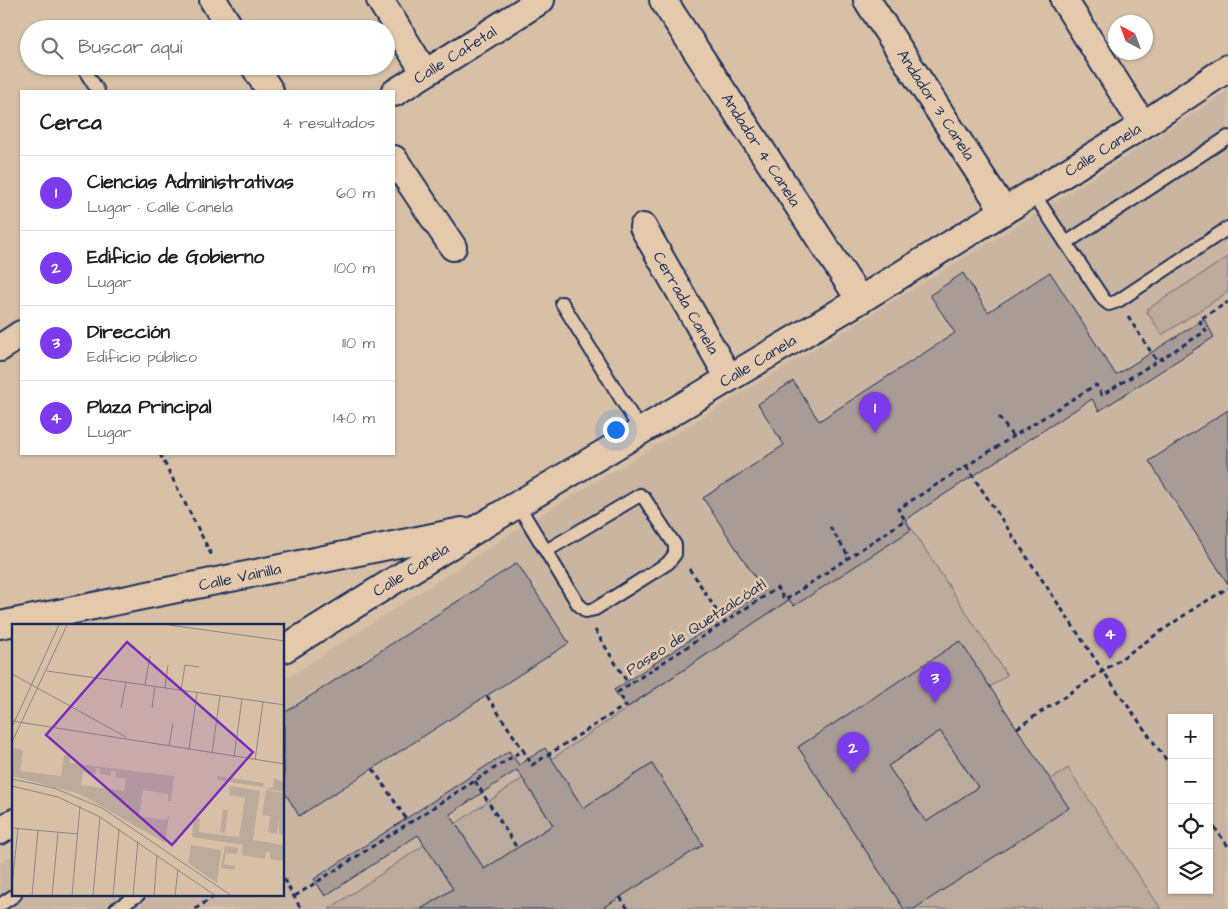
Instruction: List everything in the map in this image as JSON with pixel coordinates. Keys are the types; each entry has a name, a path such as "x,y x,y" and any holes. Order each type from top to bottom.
{"street":[{"path":"213,0 225,20"},
{"path":"380,0 392,20"},
{"name":"Andador 4 Canela","path":"663,0 860,300"},
{"name":"Andador 3 Canela","path":"867,0 1004,211"},
{"path":"1064,0 1143,124"},
{"name":"Calle Cafetal","path":"395,93 531,3"},
{"path":"395,24 425,73"},
{"name":"Calle Canela","path":"285,648 480,527 860,300 1143,124 1228,68"},
{"path":"260,75 269,90"},
{"path":"395,160 453,247"},
{"name":"Cerrada Canela","path":"643,227 729,378"},
{"path":"0,348 20,335"},
{"name":"Calle Vainilla","path":"0,625 480,527"},
{"path":"0,831 12,823"}],"lane":[{"path":"88,75 97,90"},
{"path":"1066,243 1228,137"},
{"path":"1033,193 1104,300 1109,304 1118,301 1228,228"},
{"path":"562,303 641,431"},
{"path":"518,506 578,604 586,610 595,609 668,563 675,554 675,545 644,498 640,495 546,551"},
{"path":"0,905 14,896"},
{"path":"116,909 136,896"}],"path":[{"path":"1118,301 1157,362"},
{"name":"Paseo de Quetzalcóatl","path":"523,750 532,765 626,705 618,692 628,685 777,588 785,600 905,520 898,509 1096,385 1102,396 1157,362 1206,331 1199,320 1228,302"},
{"path":"1000,417 1013,437"},
{"path":"161,455 224,580"},
{"path":"966,466 1103,671 1168,762"},
{"path":"830,527 849,557"},
{"path":"675,554 696,578 724,623"},
{"path":"1017,728 1192,610 1228,588"},
{"path":"586,610 600,639 628,685"},
{"path":"295,896 523,750 487,696"},
{"path":"373,769 409,823"},
{"path":"475,781 517,848"},
{"path":"1213,825 1227,843"},
{"path":"285,881 302,909"},
{"path":"195,909 214,896"},
{"path":"620,897 628,909"}],"shaded area":[{"path":"1228,91 1228,909 0,909 0,863 12,855 12,896 285,896 285,679 510,534 1033,216"},
{"path":"1228,257 1228,292 1162,335 1146,310"},
{"path":"906,520 1007,675 990,687 960,642 798,747 904,909 601,909 702,845 652,764 583,808 561,773 531,792 553,825 484,869 461,831 429,851 453,889 421,909 329,909"},
{"path":"940,731 978,787 926,822 888,766"},
{"path":"1068,768 1161,909 914,909 1050,780"}],"building":[{"path":"1050,272 1116,375 1204,319 1214,337 1099,411 1092,399 905,520 911,530 794,606 789,600 626,708 614,690 764,591 703,498 784,445 758,404 793,381 819,421 955,333 930,295 963,273 988,312"},
{"path":"1228,410 1228,584 1149,461"},
{"path":"517,563 569,643 299,816 285,793 285,712"},
{"path":"960,641 1069,808 914,909 904,909 798,747","holes":["940,731 978,787 926,822 888,766"]},
{"path":"545,748 583,808 652,764 703,845 601,909 421,909 453,889 418,835 325,896 314,879 509,751 519,765","holes":["517,770 553,825 484,869 450,814"]}],"place":[{"name":"Ciencias Administrativas","path":"875,433"},
{"name":"Plaza Principal","path":"1110,659"},
{"name":"Dirección","path":"935,703"},
{"name":"Edificio de Gobierno","path":"853,773"}]}
